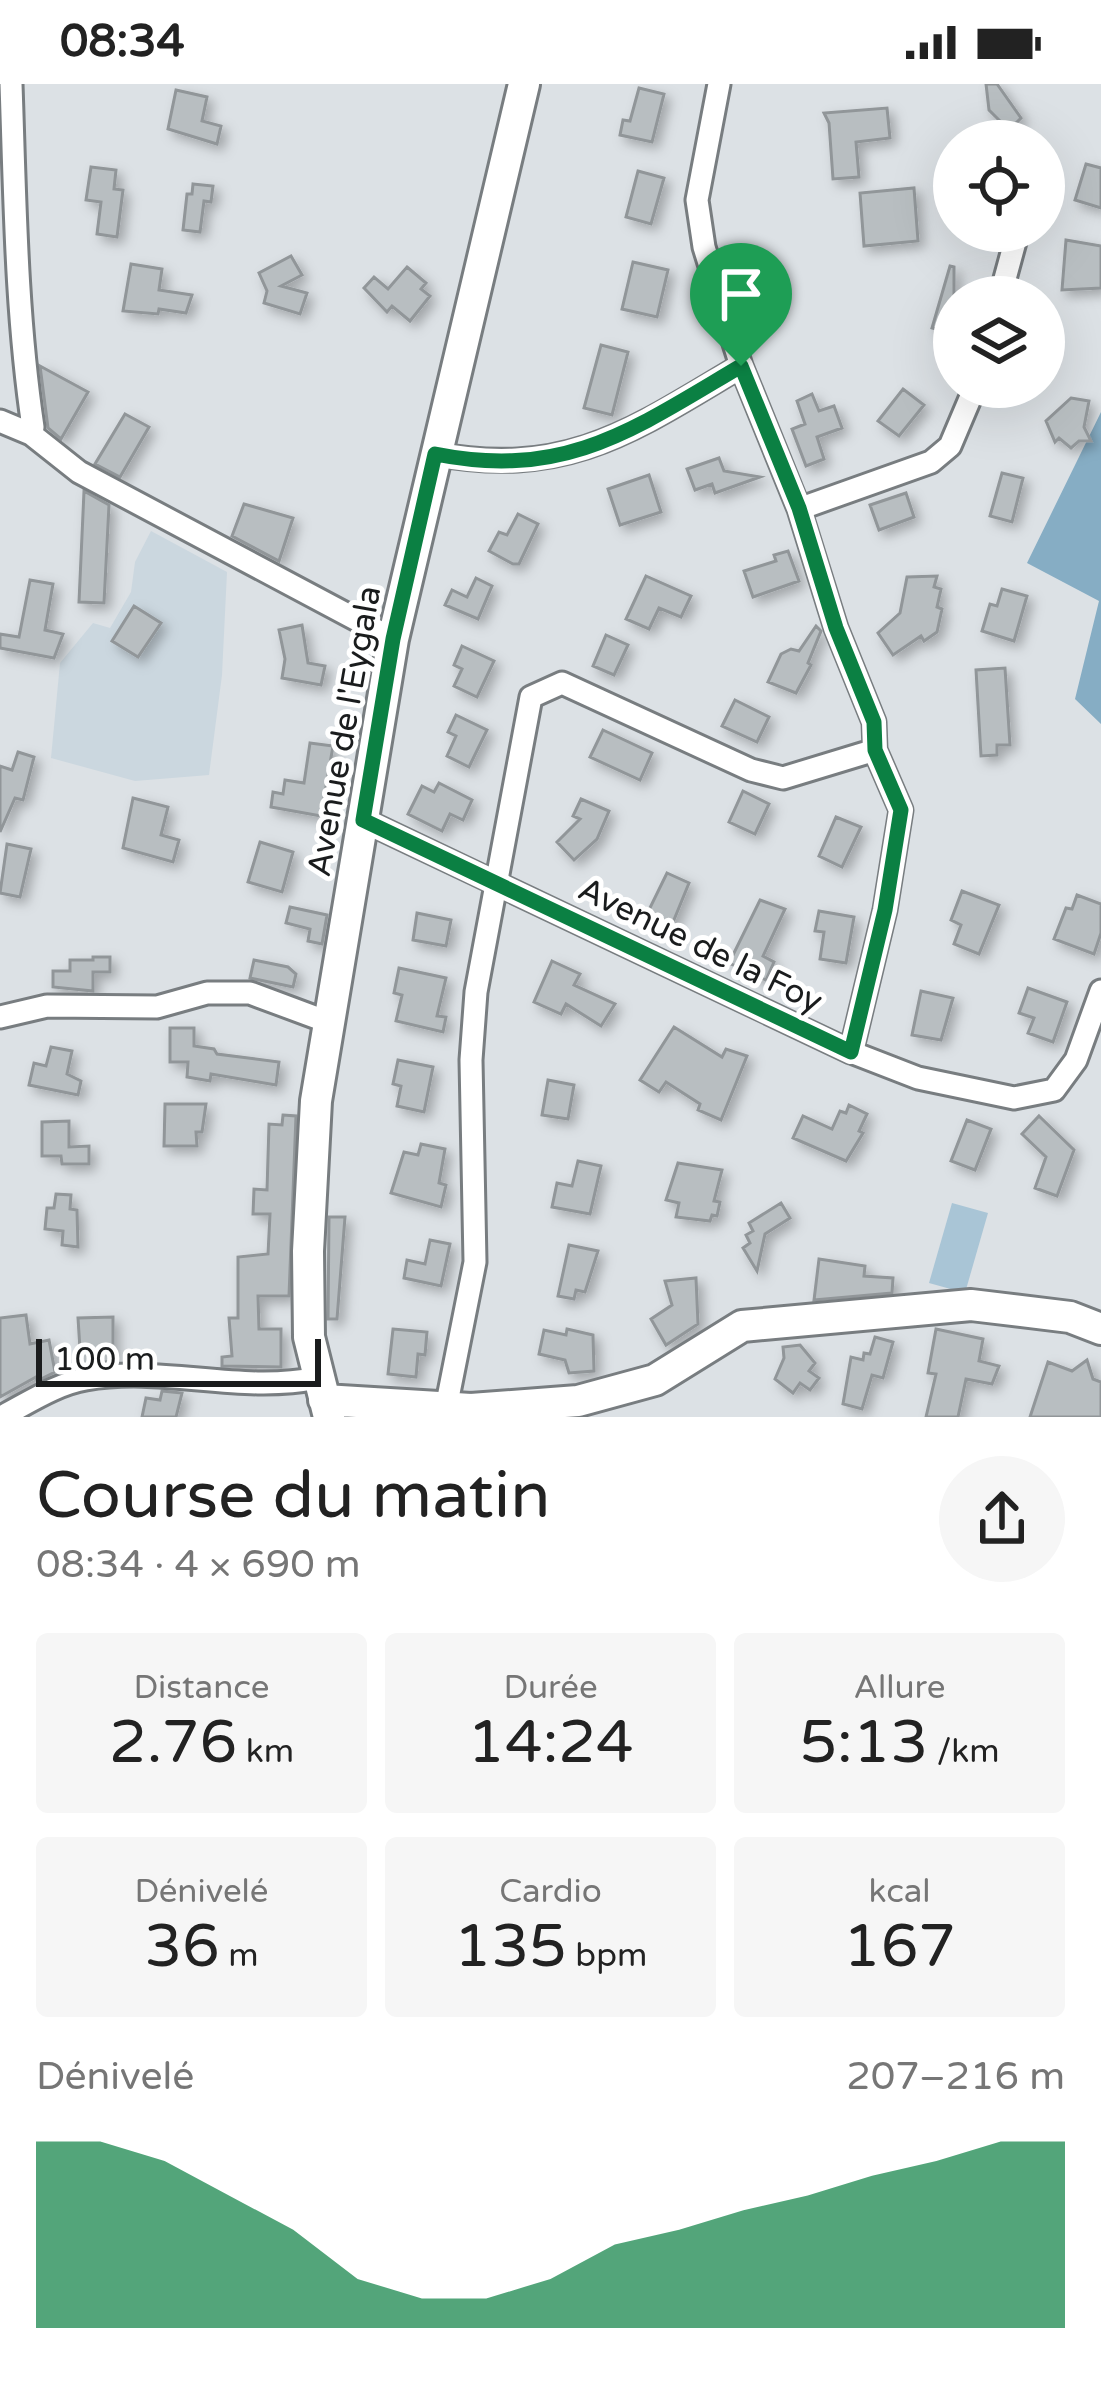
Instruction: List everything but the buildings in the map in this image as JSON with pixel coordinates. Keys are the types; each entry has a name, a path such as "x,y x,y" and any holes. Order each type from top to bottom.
{"street":[{"path":"11,84 18,272 31,434"},
{"name":"Avenue de l'Eygala","path":"323,1398 309,1337 308,1252 316,1101 328,1022 393,639 524,84"},
{"path":"718,84 698,200 704,247 741,366 799,508 836,628 874,722 875,750 901,810 885,910 851,1052"},
{"path":"435,454 493,461 562,455 623,436 741,366"},
{"path":"799,508 931,462 950,446 966,408"},
{"path":"0,421 31,434 79,472 393,639"},
{"path":"446,1408 476,1262 471,1060 476,992 531,697 562,683 751,770 783,778 875,750"},
{"name":"Avenue de la Foy","path":"363,820 851,1052 918,1078 1014,1098 1054,1090 1076,1060 1101,991"},
{"path":"0,1017 47,1006 157,1006 207,993 250,993 328,1022"},
{"path":"2,1417 64,1385 132,1375 254,1384 323,1398 446,1408 578,1401 655,1380 742,1325 971,1305 1070,1317 1101,1329"}],"shaded area":[{"path":"1101,412 1101,724 1075,699 1099,601 1027,563"},
{"path":"151,531 227,572 222,675 209,775 135,781 51,758 60,663 93,623 110,628 131,592 135,562"},
{"path":"952,1203 988,1213 965,1293 929,1283"}],"route":[{"path":"741,366 799,508 836,628 874,722 875,750 901,810 885,910 851,1052 363,820 393,639 435,454 493,461 562,455 623,436 741,366"}]}
